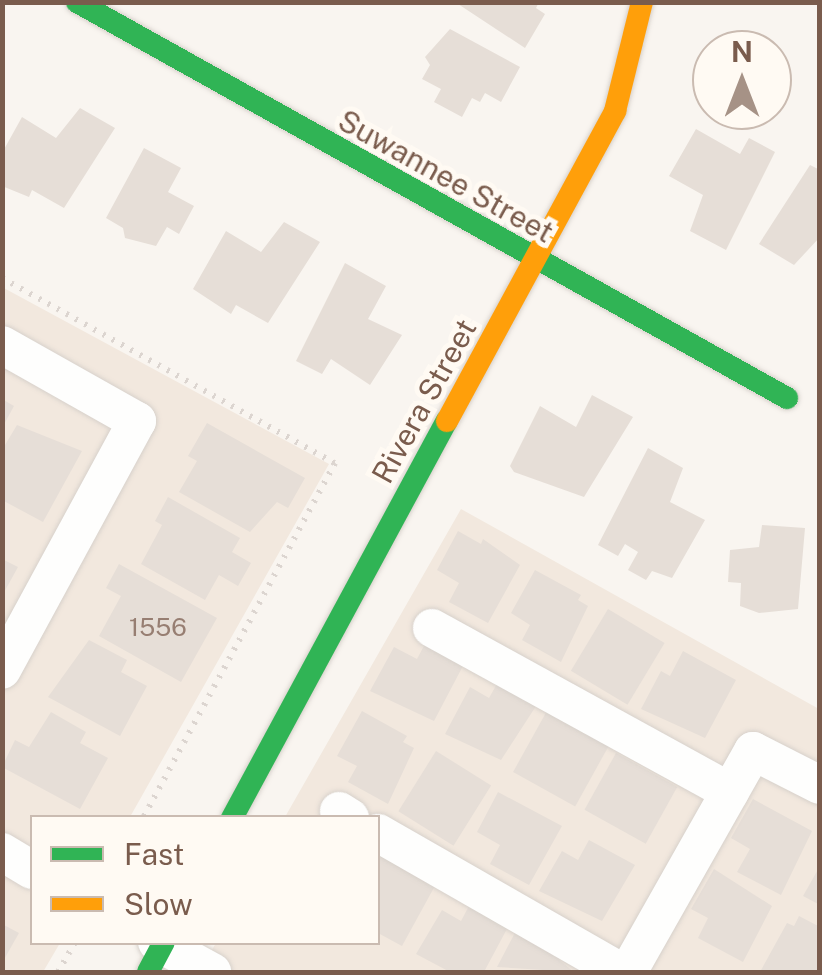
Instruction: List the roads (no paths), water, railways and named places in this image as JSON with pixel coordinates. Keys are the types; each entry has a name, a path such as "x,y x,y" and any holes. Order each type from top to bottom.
{"street":[{"name":"Suwannee Street","path":"78,2 534,261 787,398"},
{"name":"Rivera Street","path":"234,815 614,111 642,2"},
{"path":"2,345 137,421 2,670"},
{"path":"432,628 730,792"},
{"path":"380,834 624,972 753,751 820,786"},
{"path":"2,852 30,869"},
{"path":"158,951 212,972"}]}
